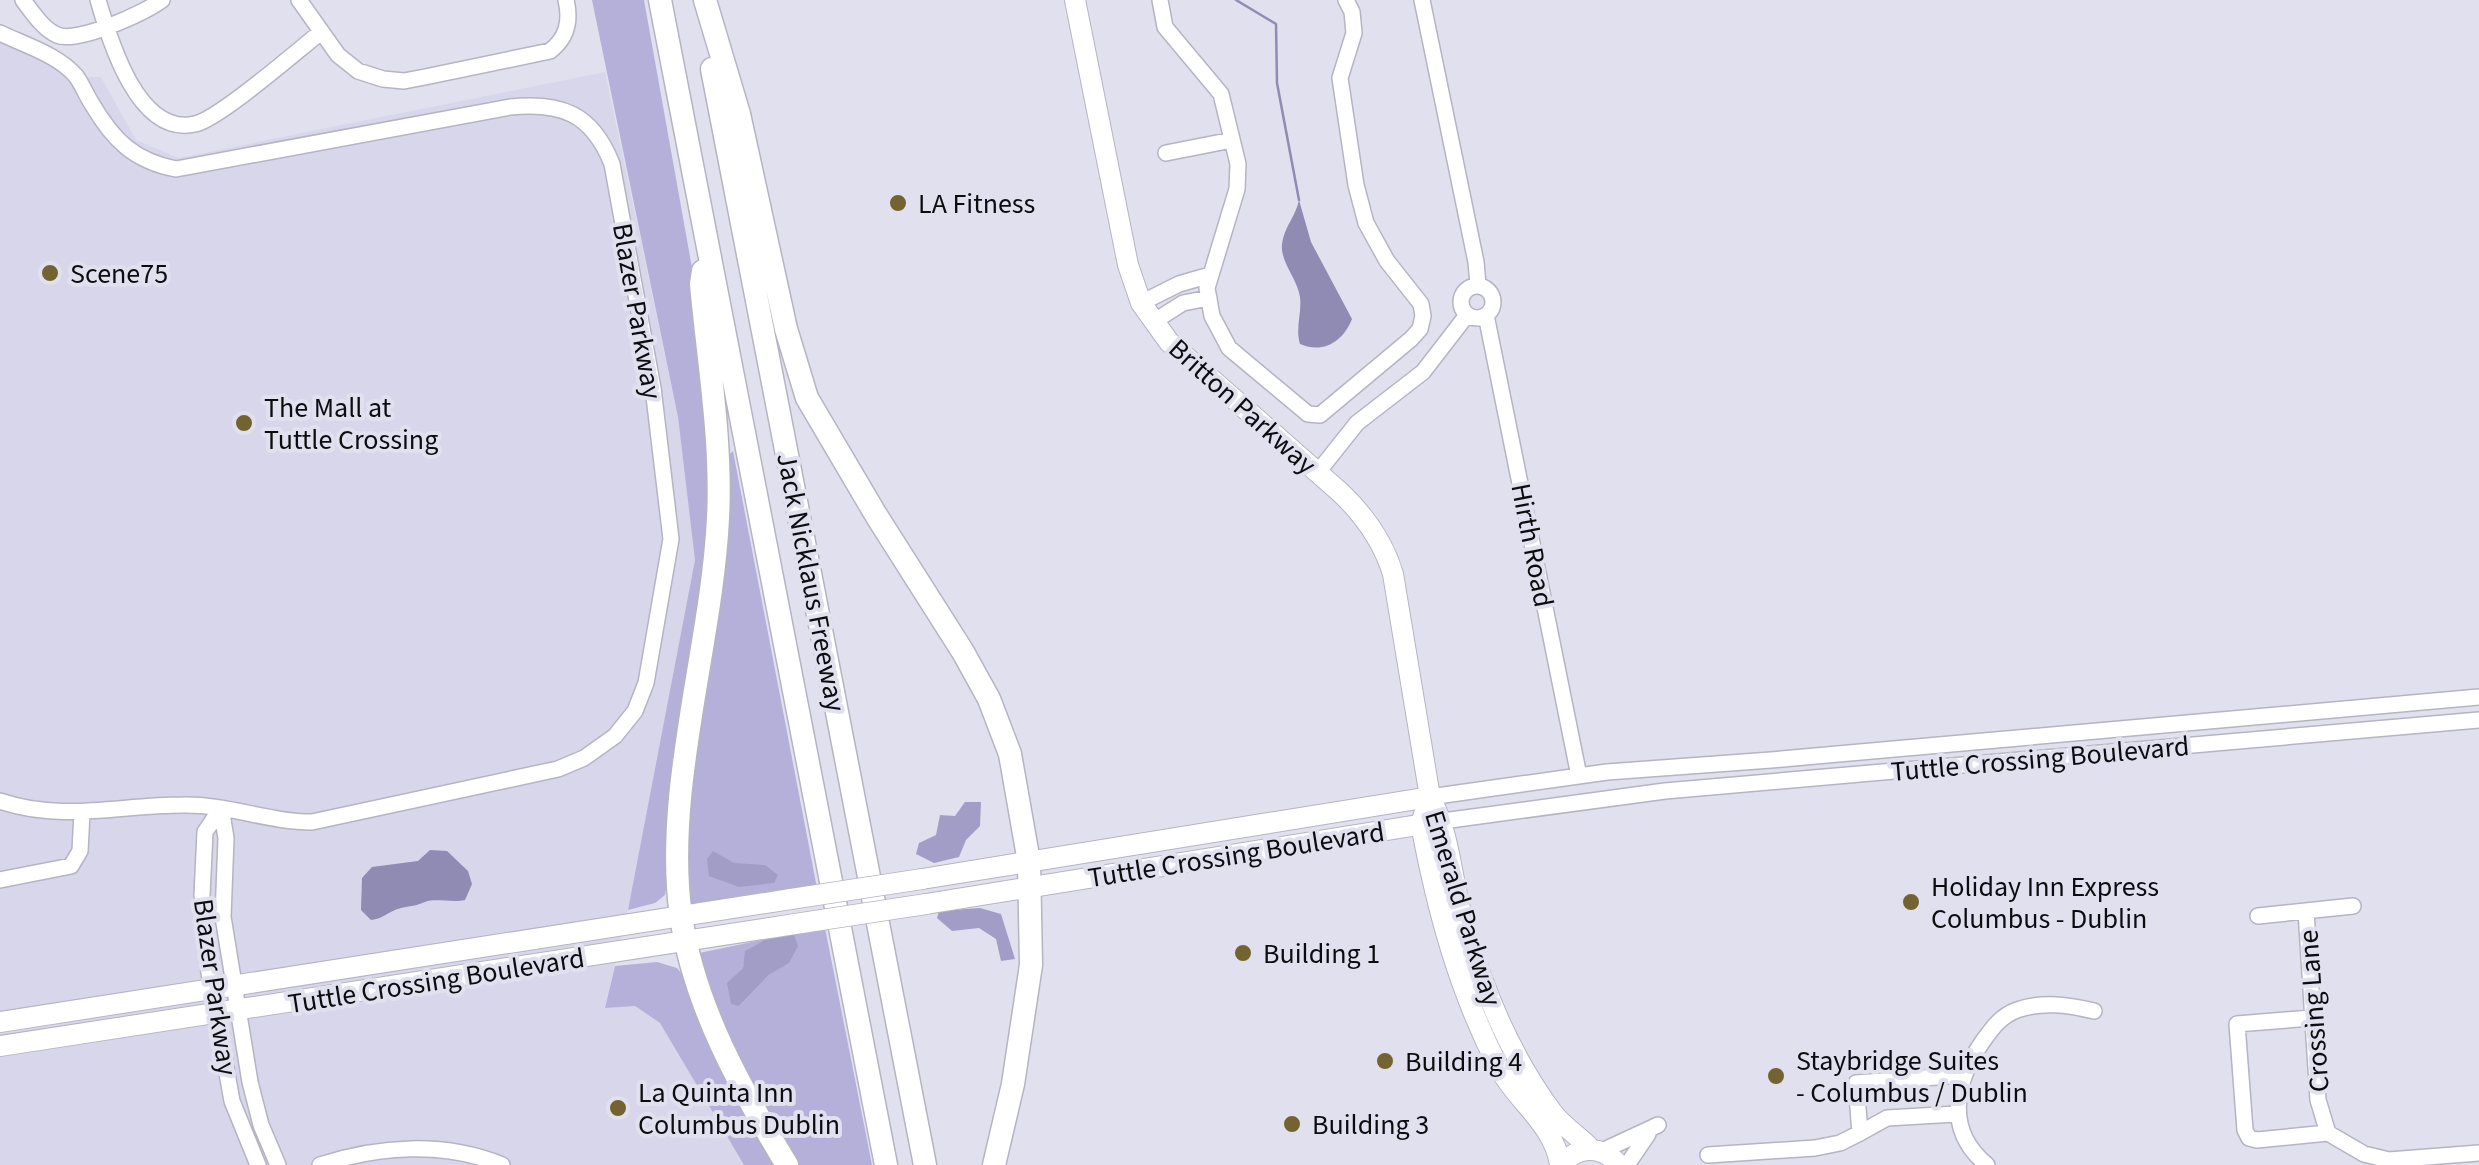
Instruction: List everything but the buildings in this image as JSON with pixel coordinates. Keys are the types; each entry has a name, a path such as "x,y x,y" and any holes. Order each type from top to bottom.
{"highway":[{"name":"Jack Nicklaus Freeway","path":"660,0 886,1165"},
{"name":"Jack Nicklaus Freeway","path":"702,0 926,1165"},
{"path":"702,0 739,114 786,329 808,398 989,699 1010,754 1030,862 1031,965 1013,1084 994,1165"},
{"path":"707,241 701,284 718,464 719,516 682,794 681,915 693,972 734,1071 787,1165"}],"main road":[{"name":"Britton Parkway","path":"1075,0 1128,265 1142,302 1156,326 1180,352 1362,514 1389,560 1430,798"},
{"name":"Tuttle Crossing Boulevard","path":"0,1022 1430,798"},
{"name":"Emerald Parkway","path":"1430,798 1443,821 1460,911 1473,954 1503,1030 1553,1114 1604,1155"},
{"name":"Emerald Parkway","path":"1430,798 1421,824 1441,918 1469,1005 1516,1096 1552,1137 1561,1165"},
{"path":"1023,812 1034,838 1045,848 1117,841 1132,845"},
{"name":"Tuttle Crossing Boulevard","path":"0,1046 1443,821"},
{"path":"1561,1165 1574,1154 1604,1155"}],"street":[{"path":"23,0 52,33 73,38 138,14 162,0"},
{"path":"98,0 129,82 155,115 180,125 207,120 321,32"},
{"path":"299,0 338,54 358,70 404,81 550,52 562,40 568,24 566,0"},
{"path":"1160,0 1166,27 1220,94 1238,164 1236,189 1210,274 1210,303 1229,348 1308,414 1320,415 1420,329 1424,316 1421,304 1387,261 1366,223 1359,200 1341,97 1340,78 1354,33 1352,12 1346,0"},
{"path":"1422,0 1478,285 1492,296 1492,308 1478,318 1466,315 1462,308 1462,295 1467,288 1478,285"},
{"name":"Blazer Parkway","path":"0,33 61,63 76,77 119,143 154,165 176,169 532,105 559,107 575,116 605,146 612,164 653,388 671,539 646,683 635,711 615,736 584,758 558,769 312,822 183,805 37,812 0,801"},
{"path":"1166,153 1232,140"},
{"path":"1142,302 1210,274"},
{"path":"1178,284 1188,305"},
{"path":"1156,326 1188,305 1210,303"},
{"path":"1318,472 1357,423 1423,372 1466,315"},
{"name":"Hirth Road","path":"1486,315 1579,776"},
{"name":"Tuttle Crossing Boulevard","path":"1430,798 1579,776 2479,697"},
{"name":"Tuttle Crossing Boulevard","path":"1443,821 1665,791 2479,720"},
{"name":"Blazer Parkway","path":"221,808 226,838 223,917 256,1106 278,1165"},
{"name":"Blazer Parkway","path":"221,808 206,832 203,916 211,987 232,1101 258,1165"},
{"path":"0,880 72,866 80,851 82,812"},
{"name":"Crossing Lane","path":"2258,916 2353,906"},
{"name":"Crossing Lane","path":"2306,911 2318,1100 2328,1133 2364,1154 2389,1160 2479,1154"},
{"path":"1987,1165 1964,1140 1956,1114 1963,1075 1996,1022 2016,1010 2066,1004 2094,1012"},
{"path":"2311,1018 2237,1024 2244,1130 2248,1138 2257,1140 2328,1133"},
{"path":"1860,1133 1856,1083 1963,1075"},
{"path":"1708,1155 1815,1148 1840,1143 1887,1118 1956,1114"},
{"path":"1604,1155 1658,1125 1638,1145 1627,1165"},
{"path":"320,1165 375,1151 421,1149 460,1152 502,1165"}],"shaded area":[{"path":"592,0 644,0 694,279 711,469 706,566 666,818 665,895 655,903 628,910 695,560 678,417"},
{"path":"0,33 77,77 101,77 136,140 179,158 605,72 678,417 695,560 632,892 605,1007 635,1006 660,1023 744,1165 0,1165"},
{"path":"1299,200 1311,242 1352,319 1338,340 1324,347 1300,344 1300,297 1282,251 1285,232"},
{"path":"733,451 817,888 691,907 687,835 725,458"},
{"path":"965,802 981,802 980,826 966,840 959,857 934,863 916,854 919,843 936,835 940,815 955,816"},
{"path":"430,850 447,851 468,871 472,884 465,900 429,901 371,920 361,910 362,878 372,867 418,861"},
{"path":"713,851 734,863 765,865 778,875 774,883 739,887 709,876 707,859"},
{"path":"980,908 1001,914 1015,959 1001,961 996,939 979,928 952,931 937,918 939,911"},
{"path":"825,928 872,1165 795,1165 714,1011 699,953 766,939 746,951 743,968 728,983 739,1006 769,975 789,962 793,932"},
{"path":"793,932 798,946 789,963 769,975 739,1006 731,1004 727,983 743,968 745,951 766,939"},
{"path":"657,962 677,968 688,981 778,1165 744,1165 660,1023 635,1006 605,1008 615,966"}],"waterway":[{"path":"1236,0 1276,24 1277,83 1299,200"}],"place":[{"name":"LA Fitness","path":"898,203"},
{"name":"Scene75","path":"50,273"},
{"name":"The Mall at Tuttle Crossing","path":"244,423"},
{"name":"Holiday Inn Express Columbus - Dublin","path":"1911,902"},
{"name":"Building 1","path":"1243,953"},
{"name":"Building 4","path":"1385,1061"},
{"name":"Staybridge Suites - Columbus / Dublin","path":"1776,1076"},
{"name":"La Quinta Inn Columbus Dublin","path":"618,1108"},
{"name":"Building 3","path":"1292,1124"}]}
